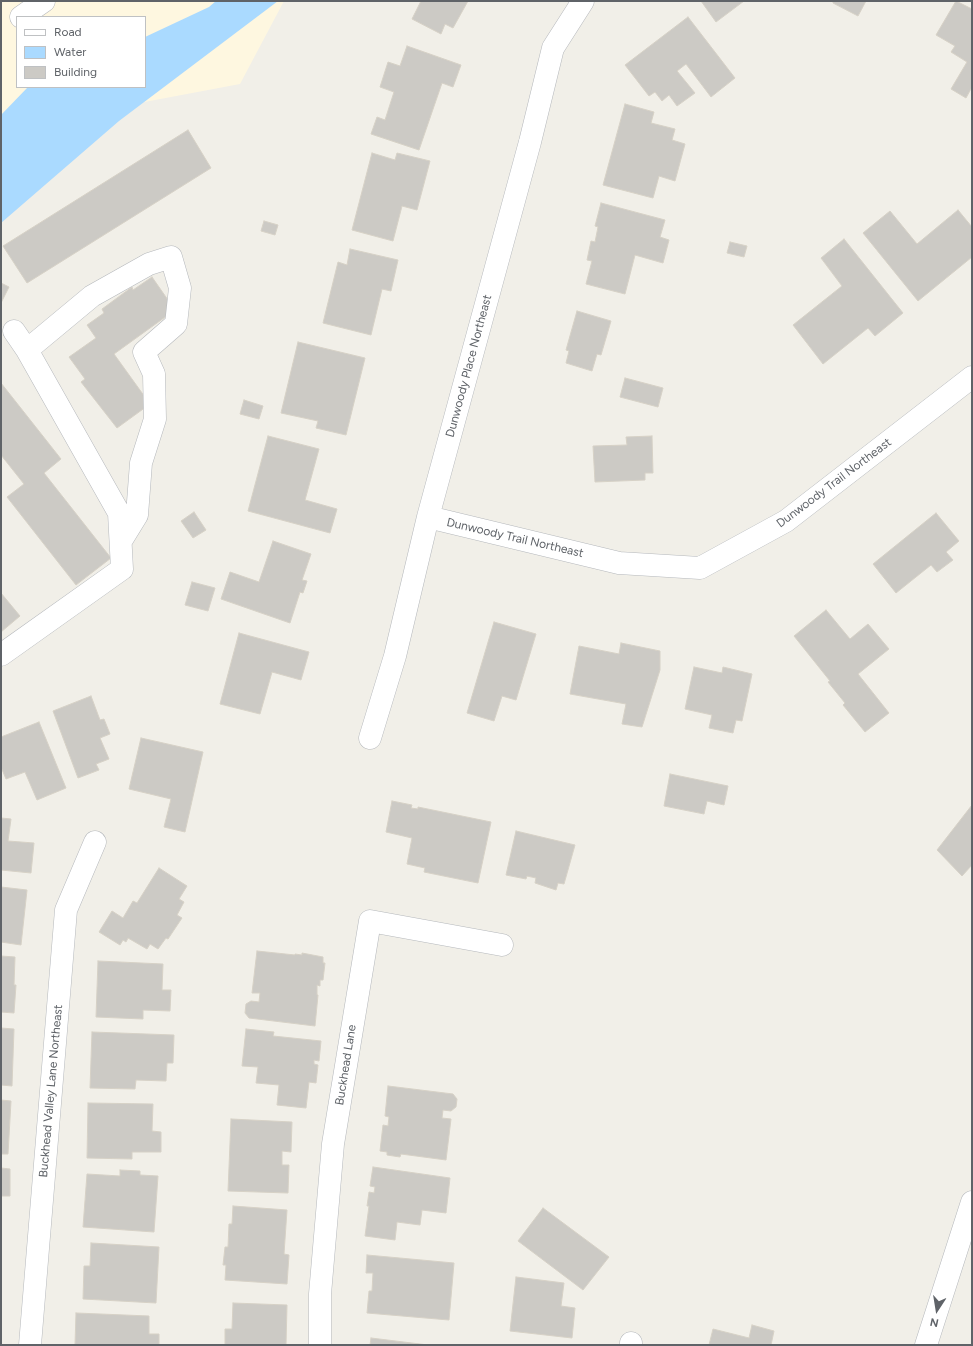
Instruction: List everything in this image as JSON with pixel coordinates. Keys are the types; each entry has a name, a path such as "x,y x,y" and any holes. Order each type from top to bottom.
{"street":[{"path":"22,16 44,1"},
{"name":"Dunwoody Place Northeast","path":"370,738 395,656 428,517 530,142 553,48 583,1"},
{"path":"27,350 92,296 149,264 171,257 180,288 176,324 144,352 154,374 155,419 141,462 137,515 121,541"},
{"path":"1,655 122,569 119,513 27,350 14,332"},
{"name":"Dunwoody Trail Northeast","path":"428,517 619,563 700,568 786,521 972,377"},
{"name":"Buckhead Valley Lane Northeast","path":"30,1345 66,910 95,842"},
{"name":"Buckhead Lane","path":"320,1345 320,1294 333,1144 370,920 502,945"},
{"path":"926,1345 972,1202"}],"shaded area":[{"path":"1,1 284,1 240,84 1,129"}],"water":[{"path":"216,1 278,1 119,121 1,223 1,115 27,88 146,88 146,37 209,7"}],"building":[{"path":"421,1 468,1 453,28 445,24 441,34 412,19"},
{"path":"701,1 744,1 716,22"},
{"path":"833,1 866,1 858,16 833,3"},
{"path":"956,1 972,9 972,87 966,98 951,89 967,62 951,52 955,46 936,35"},
{"path":"688,17 735,78 711,97 686,64 677,71 695,93 677,106 669,95 662,101 655,92 649,96 625,65"},
{"path":"407,46 461,65 453,87 442,83 419,150 371,134 377,117 385,120 394,92 380,87 388,62 400,66"},
{"path":"625,104 654,112 651,123 675,129 672,140 685,144 675,181 659,176 653,198 603,185"},
{"path":"188,130 211,168 27,283 3,246"},
{"path":"372,153 395,160 397,153 430,161 417,210 402,206 393,241 352,230"},
{"path":"601,203 665,220 660,237 669,240 663,263 635,255 625,294 586,284 592,261 587,260 591,241 595,242 598,227 595,226"},
{"path":"958,210 972,227 972,257 918,301 863,233 890,211 917,244"},
{"path":"264,221 278,225 275,235 261,231"},
{"path":"844,239 903,313 875,336 868,328 823,364 793,325 842,286 821,258"},
{"path":"730,242 747,246 744,257 727,253"},
{"path":"350,249 398,260 391,291 382,289 371,335 323,323 338,262 347,265"},
{"path":"152,277 175,310 114,354 150,404 117,428 81,382 85,379 69,357 96,338 87,325 104,313 102,309 132,287 133,290"},
{"path":"1,283 9,287 1,303"},
{"path":"577,311 611,321 601,355 597,354 592,371 566,363 569,351 566,350"},
{"path":"298,342 365,358 346,435 316,428 318,421 281,413"},
{"path":"625,378 663,388 658,407 620,397"},
{"path":"1,383 61,459 44,473 111,558 76,585 7,497 24,484 1,455"},
{"path":"244,400 263,406 259,419 240,414"},
{"path":"268,436 319,449 305,500 337,509 330,533 248,511"},
{"path":"652,436 653,473 645,473 645,480 595,482 593,446 627,445 626,437"},
{"path":"194,512 206,530 193,538 181,521"},
{"path":"936,513 959,541 946,552 953,560 937,572 931,565 896,593 873,564"},
{"path":"273,541 311,554 302,580 307,581 303,593 300,592 290,623 221,599 230,572 259,582"},
{"path":"192,582 215,588 208,611 185,605"},
{"path":"1,593 20,616 1,632"},
{"path":"826,610 850,639 868,624 889,649 858,674 889,713 865,732 843,705 845,703 828,682 830,681 794,636"},
{"path":"494,622 536,634 516,700 502,696 494,721 467,713"},
{"path":"239,633 309,652 301,680 272,672 260,714 220,704"},
{"path":"621,643 660,651 660,670 642,727 622,724 626,704 570,694 579,646 619,654"},
{"path":"694,667 722,673 723,667 752,674 742,721 736,720 733,733 709,728 712,715 685,709"},
{"path":"91,696 100,720 104,719 110,734 100,738 109,759 96,764 99,770 78,778 53,711"},
{"path":"39,722 66,788 37,800 25,772 6,779 1,767 1,737"},
{"path":"141,738 203,752 185,832 164,827 171,799 129,789"},
{"path":"670,774 728,786 724,805 707,801 704,814 664,806"},
{"path":"392,801 412,805 411,808 418,809 418,807 491,822 478,883 424,872 425,868 407,864 412,838 386,832"},
{"path":"972,805 972,865 962,876 937,850"},
{"path":"1,818 11,819 8,841 34,843 31,873 1,870"},
{"path":"516,831 575,845 564,884 558,883 556,890 535,883 536,878 527,876 526,879 506,875"},
{"path":"159,868 187,886 179,899 184,902 177,915 182,918 168,939 166,938 158,949 150,944 147,949 128,938 126,942 123,940 120,945 99,932 112,911 123,918 133,901 137,903"},
{"path":"1,887 27,890 21,945 1,942"},
{"path":"257,951 295,955 302,955 302,953 323,957 323,963 325,963 323,980 320,980 320,986 317,985 318,995 315,1026 249,1018 245,1013 246,1004 251,1001 259,1002 260,993 252,993"},
{"path":"1,956 15,957 14,985 16,985 14,1013 1,1012"},
{"path":"98,961 163,964 162,990 171,990 170,1011 143,1010 143,1019 96,1017"},
{"path":"1,1028 14,1029 12,1086 1,1085"},
{"path":"246,1029 274,1032 273,1036 321,1041 319,1061 314,1060 314,1064 318,1065 316,1083 309,1082 306,1108 277,1105 279,1085 256,1083 258,1067 242,1066"},
{"path":"92,1032 174,1035 173,1063 167,1063 166,1081 136,1080 135,1089 90,1088"},
{"path":"388,1086 453,1094 457,1099 456,1107 451,1111 443,1110 442,1118 451,1119 446,1160 401,1154 400,1157 387,1155 387,1152 380,1151 383,1125 388,1126 389,1117 385,1116"},
{"path":"1,1100 11,1101 8,1154 1,1154"},
{"path":"88,1103 153,1104 152,1131 161,1132 161,1152 132,1152 132,1159 87,1158"},
{"path":"231,1119 292,1122 291,1152 282,1151 282,1165 289,1165 288,1193 228,1191"},
{"path":"373,1167 450,1178 446,1213 422,1210 420,1225 397,1222 395,1240 365,1236 369,1206 367,1206 369,1192 374,1193 375,1187 370,1186"},
{"path":"1,1168 10,1169 10,1196 1,1196"},
{"path":"120,1170 140,1171 140,1175 158,1176 154,1232 83,1227 87,1174 120,1176"},
{"path":"233,1206 287,1210 284,1254 289,1255 287,1284 225,1280 226,1265 223,1265 225,1247 228,1247 229,1224 232,1224"},
{"path":"543,1208 609,1257 583,1290 518,1241"},
{"path":"91,1243 159,1247 156,1303 83,1299 84,1266 90,1266"},
{"path":"367,1255 454,1263 449,1320 367,1313 369,1291 372,1291 373,1273 366,1273"},
{"path":"516,1277 564,1283 561,1306 575,1308 572,1338 510,1331"},
{"path":"233,1303 287,1305 286,1345 225,1345 225,1329 232,1329"},
{"path":"76,1313 149,1316 149,1334 159,1334 159,1345 75,1345"},
{"path":"752,1325 774,1331 771,1345 709,1345 713,1329 749,1338"},
{"path":"371,1338 428,1345 370,1345"}]}
